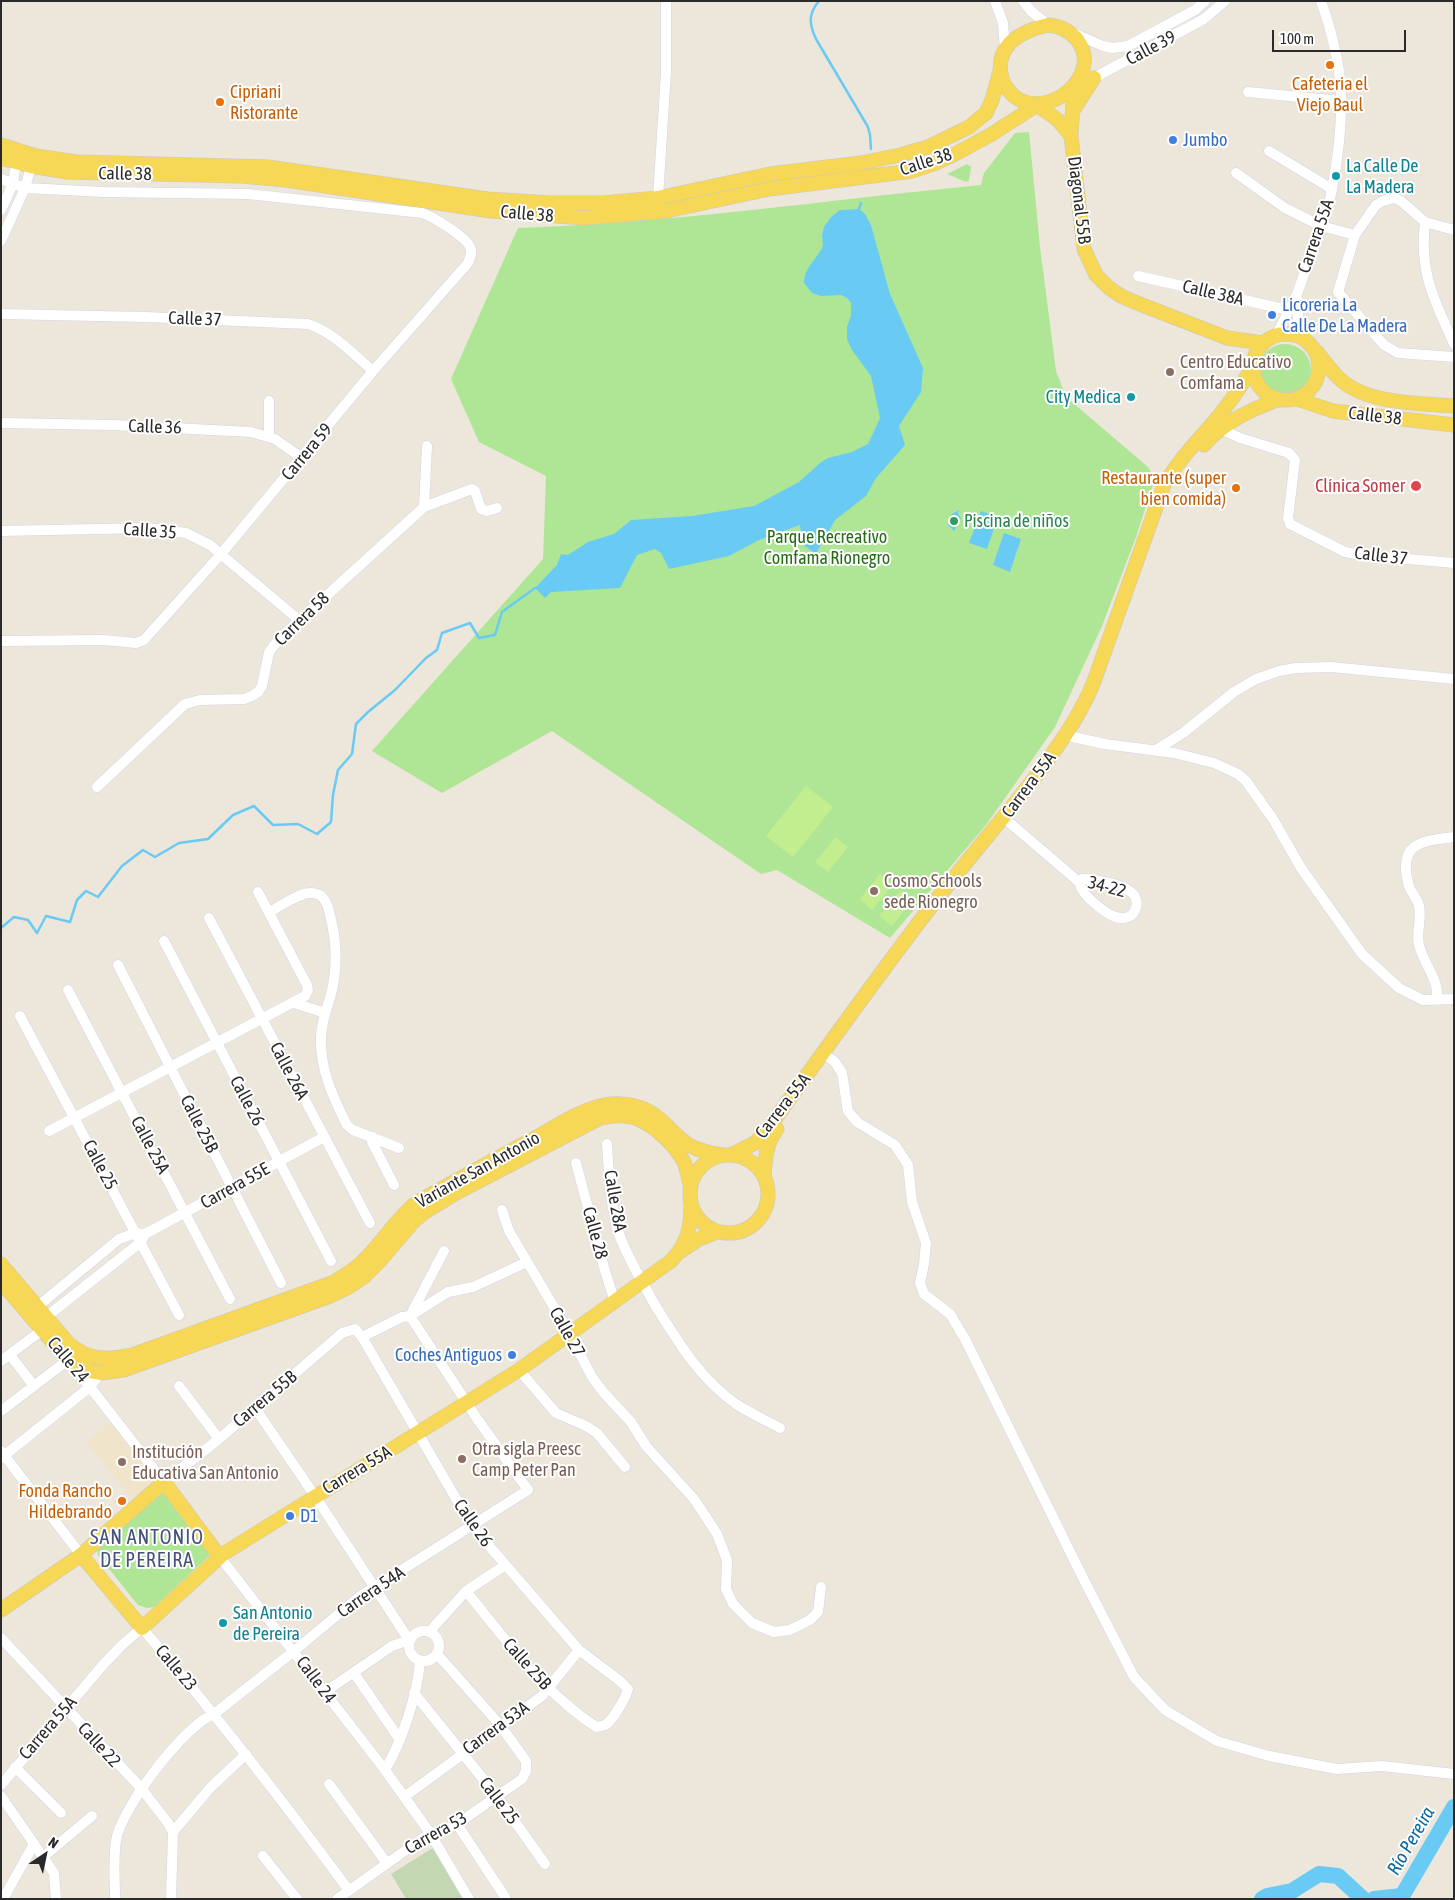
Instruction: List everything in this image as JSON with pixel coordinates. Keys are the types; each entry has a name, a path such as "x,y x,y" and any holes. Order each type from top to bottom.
{"main road":[{"path":"1048,25 1059,26 1075,38 1084,54 1082,74 1074,87 1054,99 1037,105 1023,101 1010,92 1004,83 1000,71 1001,60 1005,50 1018,36 1038,27 1048,25"},
{"name":"Calle 38","path":"1,145 36,156 77,162 268,167 487,199 550,203 594,203 658,198 770,174 861,163 928,147 973,124 986,113 992,100 1000,71"},
{"path":"1072,112 1094,78"},
{"name":"Diagonal 55B","path":"1074,87 1071,136 1084,249 1096,275 1121,296 1227,338"},
{"name":"Calle 38","path":"1,158 31,166 89,174 242,176 286,180 457,206 531,215 584,218 666,211 769,189 912,171 955,154 992,134 1037,105"},
{"name":"Diagonal 55B","path":"1037,105 1058,120 1071,136"},
{"path":"1246,341 1278,331 1290,334 1309,344 1319,365 1319,374 1311,389 1297,399 1287,401 1270,397 1258,386 1255,380 1253,366 1256,352 1263,343 1278,331"},
{"path":"1227,338 1263,343"},
{"path":"1227,338 1246,354 1253,366"},
{"name":"Calle 38","path":"1309,344 1342,381 1360,391 1377,397 1454,406"},
{"name":"Carrera 55A","path":"726,1155 755,1143 770,1126 868,989 952,880 1004,818 1066,736 1084,705 1093,684 1164,485 1176,465 1232,399 1253,366"},
{"name":"Calle 38","path":"1297,399 1333,411 1454,426"},
{"name":"Carrera 55A","path":"764,1177 766,1152 772,1136 828,1057 933,917 1010,823 1073,738 1092,705 1101,684 1174,485 1194,456 1211,437 1249,410 1277,400"},
{"name":"Variante San Antonio","path":"72,1355 112,1359 132,1355 334,1282 362,1262 403,1213 417,1202 558,1125 601,1106 619,1104 636,1106 649,1111 662,1119 690,1145 707,1153 726,1155"},
{"name":"Variante San Antonio","path":"72,1355 90,1371 100,1373 124,1370 328,1297 364,1277 414,1221 425,1212 464,1188 600,1118 613,1115 634,1118 652,1127 678,1152 684,1162 690,1185"},
{"path":"726,1155 748,1160 757,1167 764,1177 767,1184 768,1199 759,1220 754,1225 740,1232 717,1232 698,1219 691,1205 690,1185 692,1178 701,1165 708,1160 726,1155"},
{"name":"Carrera 55A","path":"142,1628 220,1557 519,1370 671,1261 688,1235 691,1205"},
{"name":"Carrera 55A","path":"678,1253 699,1239 717,1232"},
{"name":"Calle 24","path":"1,1264 72,1355"},
{"name":"Calle 24","path":"1,1282 42,1318"},
{"name":"Calle 24","path":"164,1482 220,1557"},
{"name":"Carrera 55B","path":"1,1610 81,1555 164,1482"},
{"name":"Calle 23","path":"81,1555 142,1628"}],"street":[{"path":"658,198 666,72 666,1"},
{"path":"995,1 1003,22 1005,50"},
{"path":"1023,1 1032,12 1048,25"},
{"name":"Calle 39","path":"1066,30 1103,46 1112,48 1128,46 1195,10 1205,1"},
{"name":"Calle 39","path":"1074,87 1204,19 1225,1"},
{"name":"Carrera 55A","path":"1278,331 1297,294 1332,189 1341,112 1340,79 1328,21 1321,1"},
{"path":"1248,92 1341,101"},
{"path":"1269,152 1332,189"},
{"path":"1,210 13,184 16,162"},
{"path":"1,241 25,188 31,166"},
{"path":"1236,173 1285,208 1321,226 1355,235"},
{"name":"Calle 38","path":"1,179 25,188 104,192 248,194 422,213 432,216 464,240 470,247 471,254"},
{"path":"1454,230 1425,222 1401,201 1394,198 1376,205 1355,235 1338,292 1390,350 1398,353 1454,357"},
{"path":"1425,222 1423,254 1426,276 1454,344"},
{"name":"Carrera 59","path":"1,641 104,640 136,643 144,640 221,554 373,371 468,262 471,254"},
{"name":"Calle 38A","path":"1138,276 1288,310"},
{"name":"Carrera 55A","path":"1297,294 1296,310 1299,328 1309,344"},
{"name":"Calle 37","path":"1,314 146,317 308,324 318,327 331,336 373,371"},
{"path":"269,402 269,436"},
{"name":"Calle 36","path":"1,423 235,430 269,436 281,442 302,458"},
{"name":"Calle 37","path":"1221,429 1240,438 1289,453 1294,460 1288,518 1290,524 1345,552 1362,556 1454,563"},
{"path":"427,446 424,507 472,489 475,491 481,509 497,508"},
{"name":"Carrera 58","path":"97,787 185,704 200,700 244,699 258,692 262,686 269,652 279,639 424,507"},
{"name":"Calle 35","path":"1,531 147,528 175,531 192,536 221,554 299,620"},
{"path":"1156,750 1183,732 1234,692 1256,679 1279,670 1331,667 1454,679"},
{"path":"1073,738 1156,750 1214,763 1238,774 1273,819 1302,868 1362,954 1399,988 1423,1000 1454,998"},
{"name":"34-22","path":"1010,823 1079,882 1083,892 1110,915 1125,918 1134,912 1137,904 1136,898 1128,890 1086,879 1082,879 1079,882"},
{"path":"1437,998 1436,983 1426,966 1418,943 1420,906 1409,888 1405,867 1408,853 1418,843 1454,837"},
{"path":"49,1131 305,996 308,990 307,985 258,892"},
{"path":"269,912 307,893 316,893 324,898 329,908 336,938 334,980 325,1013 321,1038 324,1074 336,1103 347,1124 353,1130 399,1148"},
{"name":"Calle 26A","path":"209,918 370,1223"},
{"name":"Calle 26","path":"164,941 331,1261"},
{"name":"Calle 25B","path":"118,965 281,1282"},
{"name":"Calle 25A","path":"68,990 230,1299"},
{"path":"294,1003 325,1013"},
{"name":"Calle 25","path":"20,1016 140,1237 179,1315"},
{"path":"828,1057 835,1062 842,1073 848,1111 857,1122 895,1145 908,1165 912,1202 926,1243 920,1283 924,1294 950,1314 965,1339 1083,1578 1134,1676 1165,1710 1217,1741 1269,1756 1337,1769 1382,1766 1454,1774"},
{"name":"Carrera 55E","path":"42,1318 140,1237 324,1137"},
{"path":"373,1137 372,1142 394,1185"},
{"name":"Calle 28A","path":"607,1144 610,1193 619,1234 642,1283 682,1348 698,1369 735,1403 780,1428"},
{"name":"Calle 28","path":"576,1162 615,1302"},
{"name":"Calle 27","path":"502,1210 508,1231 592,1378 630,1422 646,1446 694,1499 717,1534 727,1560 726,1589 733,1604 752,1623 774,1632 790,1630 803,1624 818,1612 820,1587"},
{"name":"Carrera 55E","path":"5,1358 119,1240 140,1237"},
{"path":"410,1316 444,1250"},
{"path":"362,1337 402,1317 410,1316 448,1292 473,1287 527,1262"},
{"path":"410,1316 467,1402"},
{"name":"Carrera 55B","path":"164,1482 219,1439 342,1333 354,1329 362,1337"},
{"name":"Calle 26","path":"362,1337 472,1526 504,1566 579,1650 628,1689 626,1696 611,1719 605,1725 597,1727"},
{"path":"1,1412 72,1355"},
{"name":"Calle 24","path":"72,1355 90,1387 164,1482"},
{"path":"5,1358 34,1386"},
{"path":"519,1370 556,1413 597,1433 625,1467"},
{"path":"2,1455 90,1387 100,1373"},
{"path":"179,1386 219,1439"},
{"name":"Carrera 54A","path":"114,1899 116,1841 125,1818 141,1788 193,1727 204,1718 214,1714 373,1587 528,1490 467,1402"},
{"path":"255,1408 316,1496 409,1640 409,1650 412,1655 420,1660 430,1660 437,1654 439,1647 438,1639 430,1631 418,1631 409,1640 392,1646 325,1692"},
{"name":"Calle 23","path":"2,1455 81,1555"},
{"name":"Calle 24","path":"220,1557 294,1651 404,1797 430,1833 469,1899"},
{"path":"430,1631 466,1592 504,1566"},
{"name":"Calle 25B","path":"466,1592 534,1675 597,1727"},
{"name":"Carrera 55A","path":"1,1785 102,1666 142,1628"},
{"name":"Calle 23","path":"142,1628 246,1754 348,1889"},
{"name":"Calle 22","path":"1,1638 141,1788 173,1832"},
{"name":"Carrera 53A","path":"404,1797 549,1689 579,1650"},
{"path":"437,1654 500,1725"},
{"path":"384,1770 400,1740 419,1673 420,1660"},
{"path":"354,1673 400,1740"},
{"name":"Calle 25","path":"414,1693 496,1796 544,1864"},
{"name":"Carrera 53","path":"337,1899 386,1862 430,1833 442,1831 457,1824 522,1779 526,1771 526,1761 500,1725"},
{"path":"170,1899 173,1832 210,1788 246,1754"},
{"path":"15,1767 61,1813"},
{"path":"329,1784 386,1862"},
{"path":"1,1796 54,1873 56,1899"},
{"path":"43,1857 92,1816"},
{"path":"457,1824 505,1897"},
{"path":"3,1899 34,1844"},
{"path":"263,1856 297,1899"}],"shaded area":[{"name":"Institución Educativa San Antonio","path":"111,1422 158,1481 134,1500 86,1443"}],"green space":[{"name":"Parque Recreativo Comfama Rionegro","path":"1029,132 1040,247 1056,371 1066,397 1148,467 1155,478 1136,537 1102,626 1055,727 986,825 890,938 777,870 761,874 552,731 442,793 372,751 543,559 546,476 479,442 451,379 518,228 692,216 981,185 984,173 1015,133"},
{"path":"967,164 971,167 969,180 966,182 947,174"},
{"path":"1280,344 1290,344 1299,348 1307,356 1311,370 1307,384 1299,392 1290,396 1280,396 1271,392 1263,384 1259,375 1259,365 1263,356 1271,348"},
{"path":"806,786 833,807 793,857 766,836"},
{"path":"836,837 848,847 828,872 815,862"},
{"path":"880,874 893,884 872,910 860,899"},
{"path":"900,891 912,901 892,926 879,916"},
{"path":"163,1493 169,1494 210,1548 210,1555 154,1607 147,1608 138,1605 98,1555 97,1548 156,1496"},
{"path":"436,1846 470,1899 406,1899 391,1874"}],"water":[{"path":"859,209 865,214 871,225 890,294 923,368 921,392 899,426 905,445 876,478 866,496 835,520 816,554 802,544 800,525 759,540 729,556 669,569 661,553 655,549 637,555 620,588 551,592 545,598 535,588 557,565 561,554 568,555 588,542 614,534 631,520 692,516 754,506 799,482 828,458 852,452 868,444 880,418 871,376 852,350 847,339 851,303 841,295 821,296 812,293 804,283 808,268 823,246 822,235 824,227 831,217 840,210"},
{"name":"Piscina de niños","path":"959,510 958,514 961,518 954,531 948,525 952,514"},
{"path":"981,511 998,517 987,549 969,543"},
{"path":"1004,533 1021,539 1010,572 993,565"}],"waterway":[{"path":"819,1 811,15 814,34 868,127 871,149"},
{"path":"859,209 861,203"},
{"path":"1,928 14,917 28,920 37,933 46,916 70,922 77,900 86,891 98,897 122,866 143,850 155,857 179,843 208,839 233,815 254,806 273,825 298,824 317,834 331,822 333,795 338,770 352,754 356,724 395,690 426,658 437,650 442,633 470,623 479,638 495,635 502,612 535,588"},
{"name":"Río Pereira","path":"1374,1899 1402,1896 1454,1807"},
{"name":"Río Pereira","path":"1262,1899 1267,1896 1292,1891 1319,1874 1338,1876 1363,1899"}],"place":[{"name":"Cafeteria el Viejo Baul","path":"1330,65"},
{"name":"Cipriani Ristorante","path":"220,102"},
{"name":"Jumbo","path":"1173,140"},
{"name":"La Calle De La Madera","path":"1336,176"},
{"name":"Licoreria La Calle De La Madera","path":"1272,315"},
{"name":"Centro Educativo Comfama","path":"1170,372"},
{"name":"City Medica","path":"1131,397"},
{"name":"Clínica Somer","path":"1416,486"},
{"name":"Restaurante (super bien comida)","path":"1236,488"},
{"name":"Piscina de niños","path":"954,521"},
{"name":"Cosmo Schools sede Rionegro","path":"874,891"},
{"name":"Coches Antiguos","path":"512,1355"},
{"name":"Otra sigla Preesc Camp Peter Pan","path":"462,1459"},
{"name":"Institución Educativa San Antonio","path":"122,1462"},
{"name":"Fonda Rancho Hildebrando","path":"122,1501"},
{"name":"D1","path":"290,1516"},
{"name":"San Antonio de Pereira","path":"223,1623"}],"district":[{"name":"SAN ANTONIO DE PEREIRA","path":"147,1550"}]}
